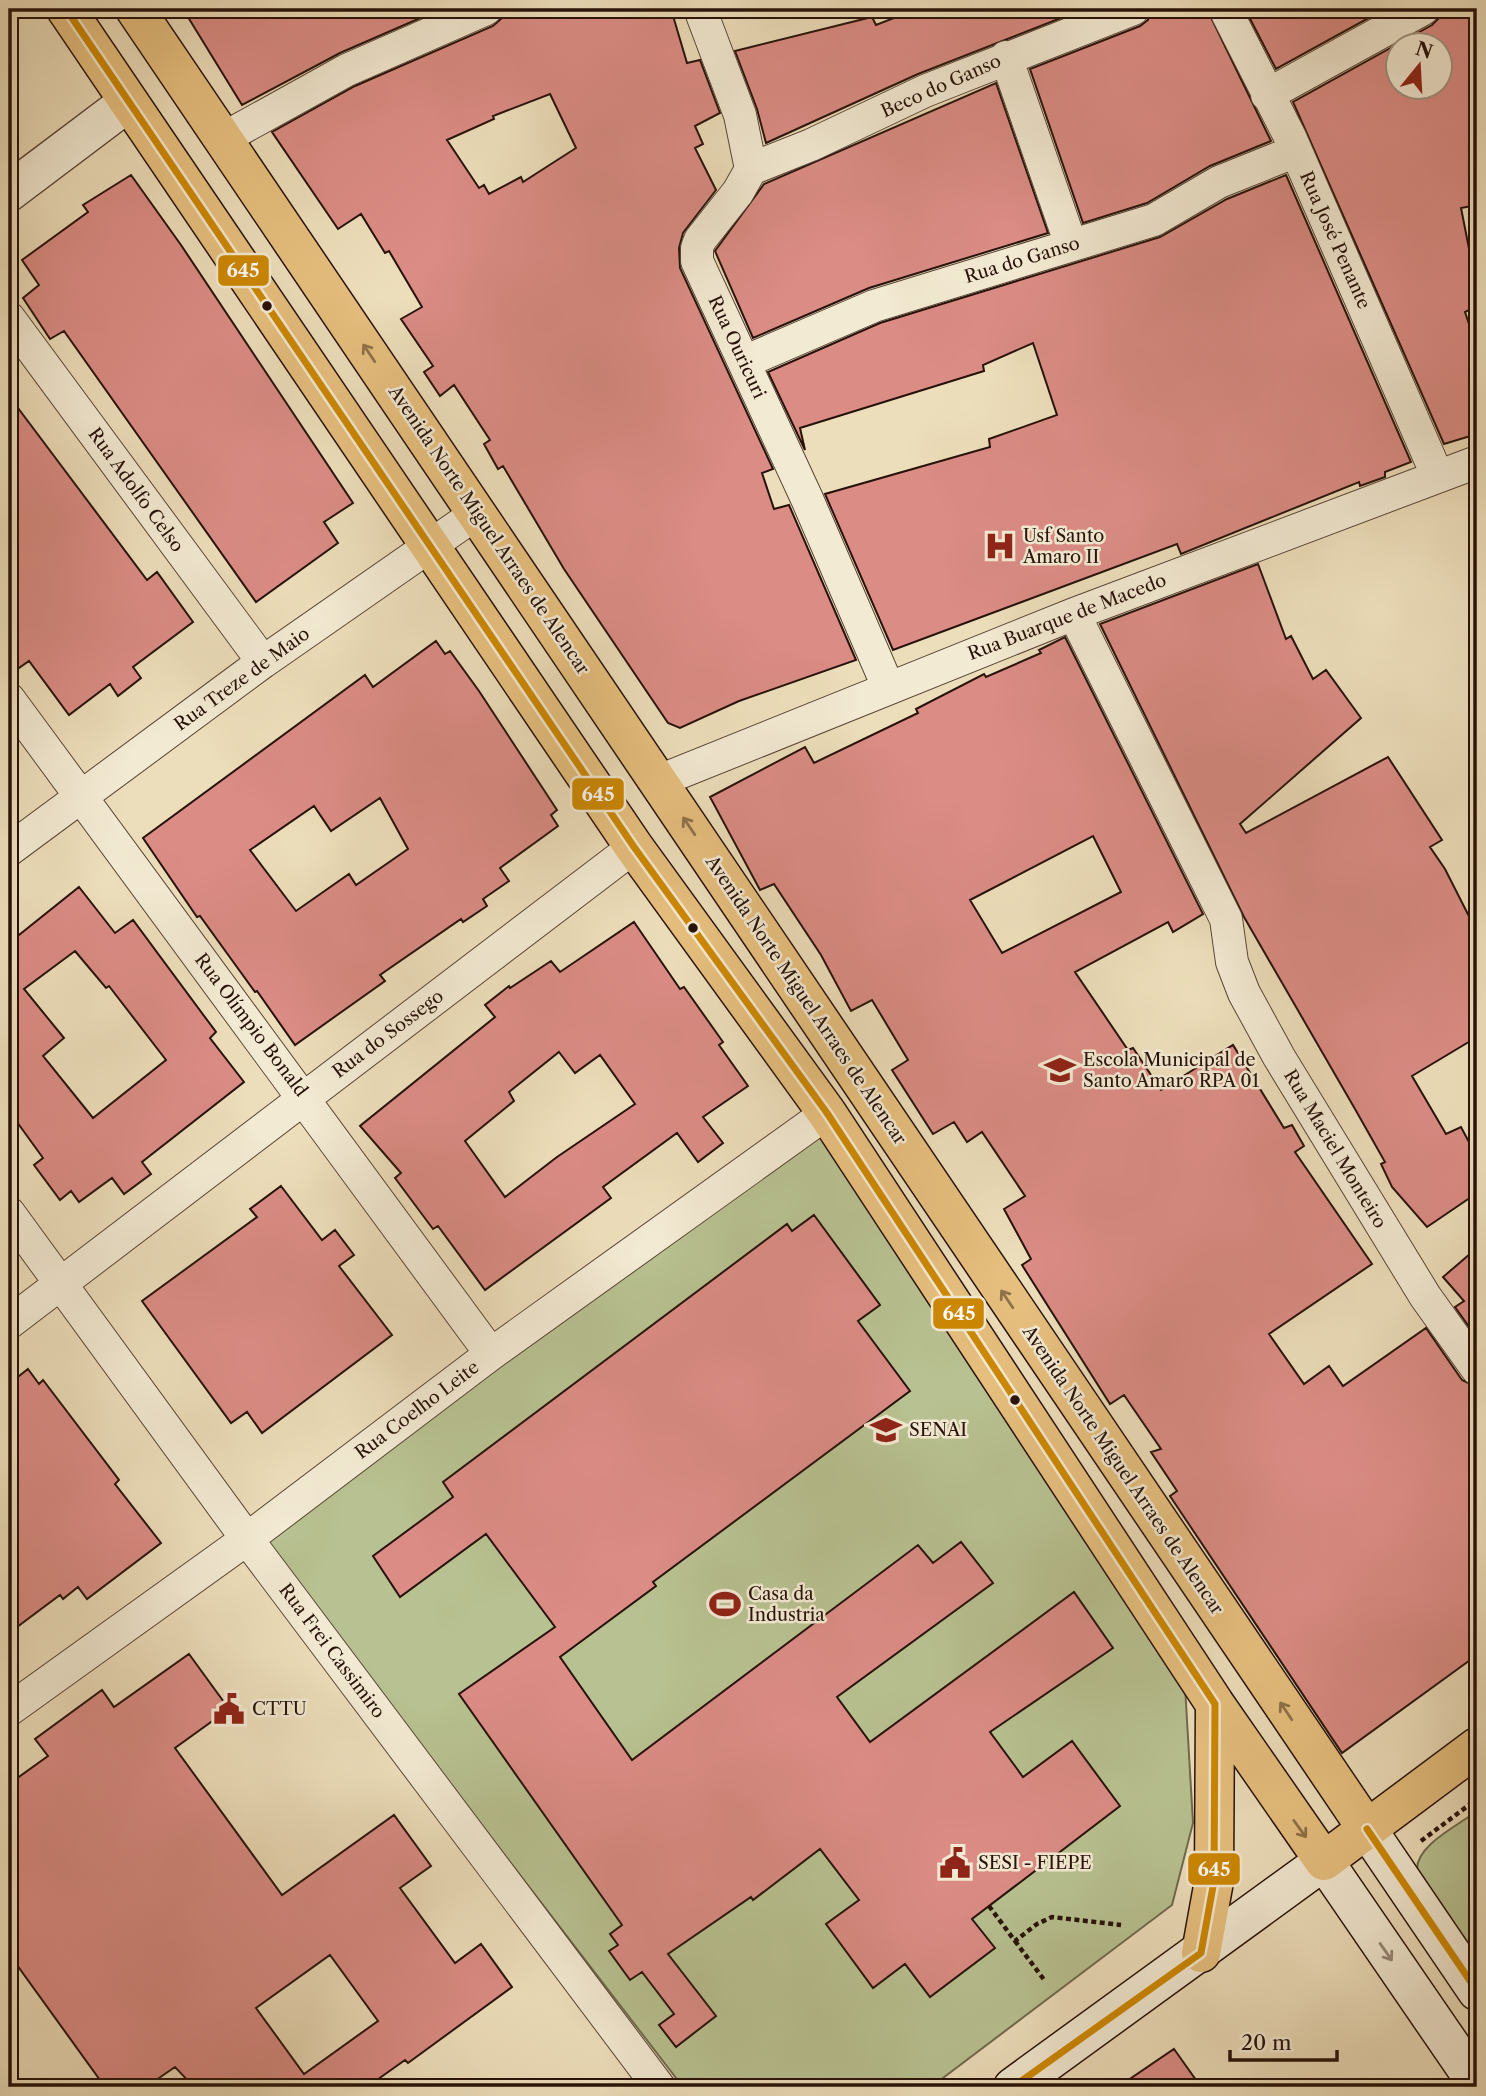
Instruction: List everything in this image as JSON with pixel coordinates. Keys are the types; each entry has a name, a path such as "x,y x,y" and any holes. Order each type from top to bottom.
{"main road":[{"path":"66,9 127,103 634,846 827,1113 1215,1704 1477,2084"},
{"name":"Avenida Norte Miguel Arraes de Alencar","path":"135,9 1477,1991"},
{"path":"9,192 127,103"},
{"path":"1201,1953 1214,1881 1215,1704"},
{"path":"1013,2087 1201,1953 1477,1747"}],"street":[{"path":"224,138 347,70 434,29 486,9"},
{"path":"700,9 740,115 751,169"},
{"name":"Beco do Ganso","path":"751,169 1006,57 1133,9"},
{"name":"Rua José Penante","path":"1225,9 1296,151 1437,475"},
{"path":"1267,95 1423,9"},
{"path":"1006,57 1071,244"},
{"name":"Rua do Ganso","path":"744,362 874,306 1154,220 1219,182 1296,151"},
{"name":"Rua Ouricuri","path":"751,169 738,192 700,240 696,254 703,275 888,687"},
{"name":"Rua Adolfo Celso","path":"9,318 263,662"},
{"name":"Rua Buarque de Macedo","path":"659,781 1074,614 1477,461"},
{"name":"Rua Treze de Maio","path":"9,850 263,662 477,513"},
{"name":"Rua Maciel Monteiro","path":"1074,614 1226,919 1232,962 1267,1036 1425,1296 1477,1369"},
{"name":"Rua Olímpio Bonald","path":"9,699 491,1354"},
{"name":"Rua do Sossego","path":"9,1323 634,846"},
{"name":"Rua Coelho Leite","path":"9,1710 247,1539 491,1354 827,1113"},
{"name":"Rua Frei Cassimiro","path":"9,1213 247,1539 659,2087"}],"path":[{"path":"1413,1847 1477,1800"},
{"path":"989,1906 1045,1981"},
{"path":"1014,1941 1052,1917 1121,1926"}],"green space":[{"name":"Casa da Industria","path":"821,1135 1184,1669 1193,1823 1172,1905 931,2087 683,2087 261,1539"},
{"path":"1477,1811 1477,1958 1417,1870 1423,1852 1431,1844"}],"building":[{"path":"183,9 441,9 340,53 242,105"},
{"path":"504,9 671,9 687,63 700,60 720,113 695,126 703,144 695,148 716,190 683,233 679,248 680,268 773,469 762,473 774,509 789,505 856,660 739,701 680,728 668,723 564,569 503,466 498,469 484,444 490,440 454,385 440,396 424,372 433,366 401,319 422,307 389,251 385,253 361,214 338,229 272,132 355,86 493,26 501,19","holes":["550,94 576,148 523,182 521,177 489,194 484,185 479,188 447,140 494,119 493,116"]},
{"path":"917,9 1084,9 918,74 766,143 757,109 735,51 872,17 876,25"},
{"path":"1151,9 1207,9 1271,141 1210,166 1147,203 1083,223 1030,69 1140,26 1148,20"},
{"path":"1245,9 1385,9 1276,69"},
{"path":"1441,9 1477,9 1477,205 1461,208 1477,289 1477,306 1465,312 1477,348 1477,434 1444,444 1293,102 1384,52 1384,102 1454,102 1454,32 1419,32 1439,18"},
{"path":"996,83 1048,233 869,288 753,338 715,251 764,184"},
{"path":"131,175 181,245 353,503 324,522 338,543 256,602 64,331 50,339 23,298 39,285 22,260 88,212 83,205"},
{"path":"1286,175 1411,462 1385,472 1385,477 1360,486 1359,482 1181,554 1177,544 893,650 825,494 990,447 989,439 1057,415 1033,343 983,365 984,371 800,428 805,450 768,372 880,323 1160,237 1227,199"},
{"path":"9,396 147,580 157,572 193,622 133,667 141,678 118,696 110,684 69,715 29,661 9,675"},
{"path":"1258,564 1286,639 1291,636 1313,679 1326,670 1361,718 1240,824 1246,833 1388,757 1442,840 1430,847 1445,869 1477,932 1477,1037 1412,1076 1446,1134 1461,1127 1477,1157 1477,1193 1427,1227 1392,1187 1381,1164 1385,1162 1244,917 1100,624"},
{"path":"1065,637 1203,914 1173,932 1168,922 1075,972 1128,1050 1133,1048 1161,1090 1233,1045 1284,1128 1292,1125 1304,1146 1295,1152 1372,1264 1269,1334 1304,1384 1329,1366 1343,1386 1426,1328 1462,1380 1477,1387 1477,1655 1342,1753 1170,1496 1177,1491 1151,1452 1161,1449 1124,1395 1110,1404 1022,1265 1031,1259 1004,1209 1025,1196 982,1132 967,1142 954,1122 933,1134 892,1070 908,1060 872,1000 851,1011 821,955 774,884 760,890 710,797 805,747 814,763 918,713 916,709 984,674 986,677 1041,653 1039,650","holes":["1093,836 1121,892 1002,953 970,900"]},
{"path":"436,641 445,654 450,651 557,810 551,815 558,826 500,868 509,881 483,899 487,906 463,922 461,919 380,975 385,981 295,1045 200,916 197,917 143,838 365,675 373,687","holes":["380,798 408,849 356,885 349,874 296,911 250,850 314,806 331,831"]},
{"path":"79,887 115,933 133,920 216,1032 210,1038 244,1082 142,1162 151,1174 124,1194 112,1178 79,1202 71,1191 60,1200 34,1165 43,1158 9,1111 9,943","holes":["75,951 106,988 109,986 166,1060 93,1118 43,1056 64,1038 24,989"]},
{"path":"634,922 680,989 684,987 723,1042 719,1045 748,1086 703,1117 723,1143 698,1162 677,1133 603,1187 611,1198 485,1290 438,1226 433,1229 395,1178 401,1173 360,1126 495,1017 485,1005 509,986 510,988 551,961 560,972","holes":["559,1052 575,1073 600,1055 635,1104 557,1157 505,1197 465,1141 514,1101 509,1092"]},
{"path":"281,1186 322,1240 335,1230 354,1255 339,1266 392,1335 262,1433 247,1412 231,1423 142,1301 257,1217 250,1209"},
{"path":"814,1215 880,1305 858,1321 910,1391 653,1582 656,1586 560,1657 632,1760 918,1545 933,1563 961,1542 993,1583 837,1697 870,1742 1074,1592 1113,1648 990,1732 1023,1777 1072,1741 1120,1806 972,1919 995,1948 930,1997 905,1964 873,1988 826,1924 859,1900 820,1849 753,1900 751,1897 668,1954 716,2016 676,2047 659,2025 674,2014 642,1972 630,1980 609,1951 618,1945 610,1934 622,1925 459,1694 555,1627 486,1534 400,1597 373,1556 453,1497 443,1482 787,1224 792,1231"},
{"path":"1477,1248 1477,1338 1455,1307 1464,1301 1443,1277"},
{"path":"28,1369 39,1384 43,1380 119,1480 115,1484 161,1543 87,1599 78,1587 63,1599 60,1595 9,1633 9,1384"},
{"path":"189,1654 229,1709 175,1748 282,1895 394,1815 431,1866 400,1888 455,1963 481,1944 512,1987 408,2063 405,2060 367,2087 194,2087 175,2067 146,2087 105,2087 9,1954 9,1784 48,1756 35,1739 102,1690 114,1707","holes":["330,1955 378,2021 304,2074 256,2008"]},
{"path":"1174,2049 1201,2087 1118,2087"}],"transit line":[{"name":"645","path":"66,9 634,847 827,1113 1215,1704 1214,1881 1201,1953 1013,2087"},
{"name":"645","path":"1367,1829 1477,1991"}],"place":[{"name":"Usf Santo Amaro II","path":"1000,546"},
{"name":"Escola Municipal de Santo Amaro RPA 01","path":"1060,1070"},
{"name":"SENAI","path":"886,1430"},
{"name":"Casa da Industria","path":"725,1604"},
{"name":"CTTU","path":"229,1709"},
{"name":"SESI - FIEPE","path":"955,1863"}]}
